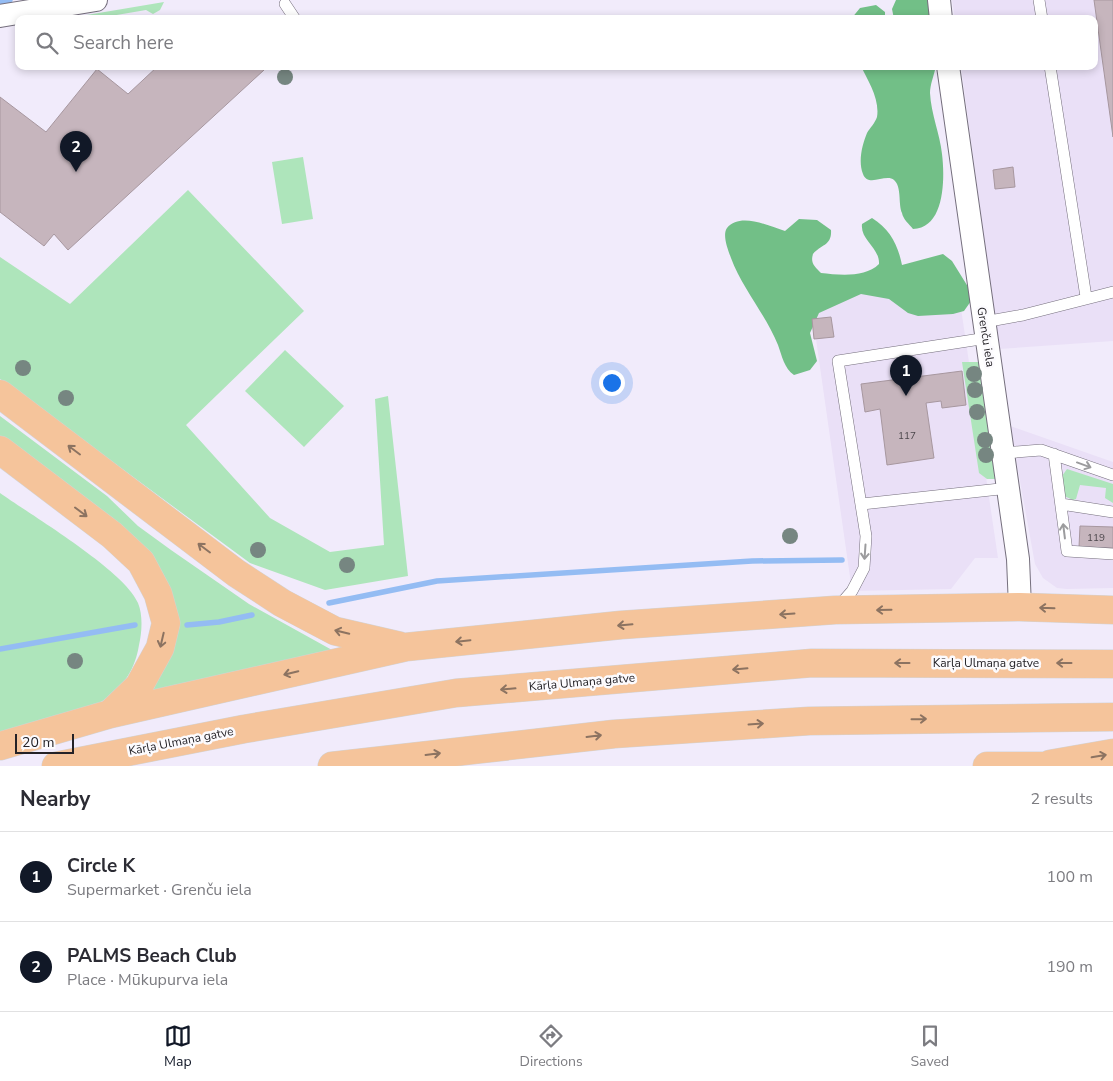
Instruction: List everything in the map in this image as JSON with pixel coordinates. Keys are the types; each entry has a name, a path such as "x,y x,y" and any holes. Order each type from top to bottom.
{"highway":[{"path":"0,394 236,573 282,604 335,631 406,647"},
{"path":"0,450 112,535 141,562 158,594 166,623 160,648 139,686 110,714"},
{"path":"0,746 110,714 406,647 621,625 836,610 1020,607 1113,610"},
{"name":"Kārļa Ulmaņa gatve","path":"56,766 244,729 456,693 812,663 1113,664"},
{"path":"332,766 614,734 810,721 1113,717"},
{"path":"987,766 1055,766 1113,753"}],"street":[{"path":"0,16 96,0"},
{"path":"939,0 941,15"},
{"name":"Grenču iela","path":"949,70 1009,488 1018,559 1020,607"}],"lane":[{"path":"1039,0 1041,15"},
{"path":"285,4 292,15"},
{"path":"1051,70 1086,297"},
{"path":"836,610 852,591 864,568 866,536 838,361 985,330 1023,315 1086,297 1113,292"},
{"path":"1004,454 1041,450 1113,475"},
{"path":"1054,454 1067,551 1113,554"},
{"path":"862,504 1009,488"},
{"path":"1061,504 1113,512"}],"shaded area":[{"path":"952,0 1113,0 1113,341 999,349 962,70 1098,70 1098,15 954,15"},
{"path":"955,268 998,558 975,558 951,589 852,591 809,290"},
{"path":"1010,426 1113,462 1113,588 1057,588 1043,578 1035,564"}],"green space":[{"path":"896,0 930,0 932,15 893,15 892,9"},
{"path":"164,2 160,10 153,14 146,10 117,15 87,15"},
{"path":"876,5 885,12 885,15 854,15 860,8"},
{"path":"863,70 935,70 930,93 942,154 943,188 937,211 924,226 913,229 905,219 901,209 898,187 894,180 886,178 869,180 863,174 861,164 862,148 867,133 877,117 877,104 873,90"},
{"path":"303,157 313,219 282,224 272,162"},
{"path":"188,190 304,311 186,425 270,518 330,552 384,545 375,399 388,396 408,576 325,590 250,563 0,379 0,257 70,304"},
{"path":"872,218 884,227 892,238 902,265 943,254 952,261 970,290 971,301 964,311 953,314 918,316 908,313 889,299 861,294 819,313 810,333 817,361 810,370 794,375 786,365 773,334 741,280 726,243 725,235 727,228 733,223 747,221 785,231 799,219 817,220 831,230 831,235 828,242 813,254 812,260 814,265 821,273 859,274 867,272 879,264 876,253 862,230 862,224"},
{"path":"285,350 344,406 304,447 245,391"},
{"path":"962,362 978,362 982,365 996,479 987,479 979,473"},
{"path":"0,416 107,496 138,526 171,550 249,604 332,650 153,694 170,604 0,439"},
{"path":"1067,469 1113,484 1113,503 1105,498 1106,488 1080,485 1076,499 1073,500 1064,496 1062,476"},
{"path":"0,493 76,544 115,575 130,590 138,603 142,624 137,654 132,669 118,688 104,700 82,711 0,735"}],"building":[{"path":"1094,0 1113,0 1113,137 1098,29 1098,15 1096,15"},
{"path":"96,70 128,94 154,70 264,70 68,250 54,234 44,246 0,212 0,97 46,132"},
{"path":"1013,167 1015,187 995,189 993,170"},
{"path":"831,317 834,337 814,339 812,319"},
{"path":"962,371 966,405 942,408 941,401 926,403 934,458 887,465 880,409 865,412 861,384"},
{"path":"1080,526 1113,527 1113,548 1079,547"}],"waterway":[{"path":"0,2 10,0"},
{"path":"329,603 437,581 752,561 842,560"},
{"path":"187,625 219,622 252,615"},
{"path":"0,649 135,625"}],"place":[{"name":"PALMS Beach Club","path":"76,172"},
{"name":"Circle K","path":"906,396"}]}
